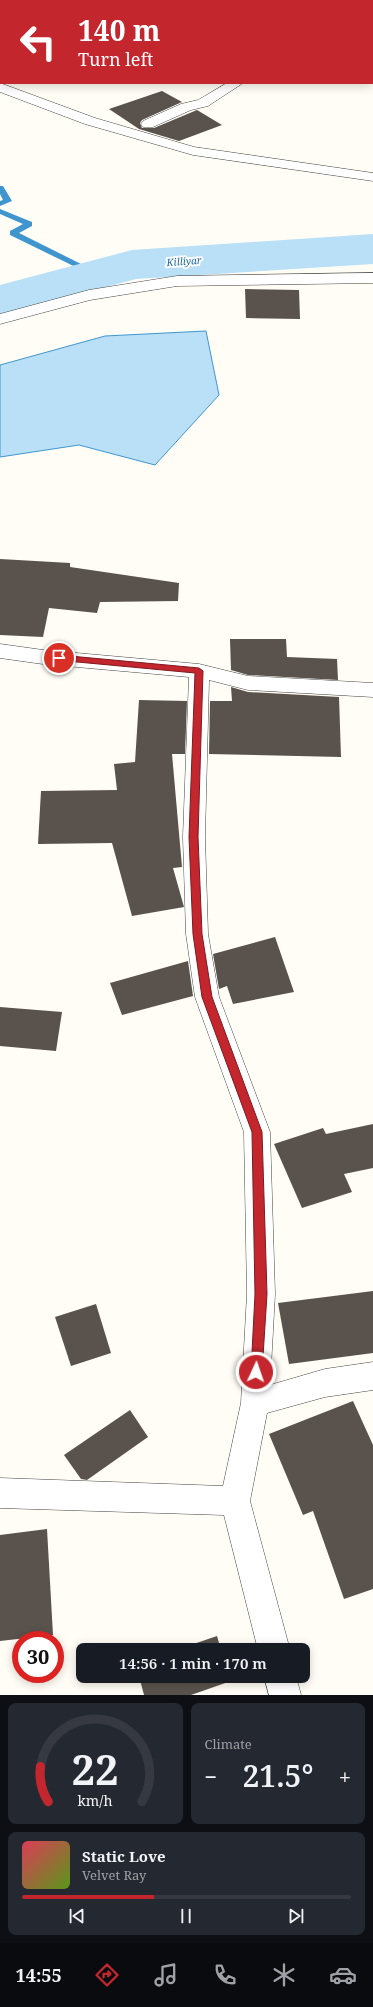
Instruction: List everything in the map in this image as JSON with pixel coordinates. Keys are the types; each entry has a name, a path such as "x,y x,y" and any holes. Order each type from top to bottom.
{"street":[{"path":"148,124 186,107 203,103 234,84"},
{"path":"0,87 90,121 193,151 373,177"},
{"path":"0,319 89,295 177,281 373,278"},
{"path":"0,650 43,657 199,671 248,683 373,690"},
{"path":"199,671 194,837 197,934 207,997 257,1132 261,1294 255,1403 235,1501 272,1643"},
{"path":"255,1403 325,1383 373,1376"},
{"path":"0,1493 235,1501"},
{"path":"282,1683 285,1695"}],"water":[{"path":"206,331 219,395 155,465 79,445 0,457 0,365 105,336"}],"building":[{"path":"162,91 182,102 142,120 140,123 142,128 154,128 197,110 222,125 179,141 139,129 109,109"},
{"path":"245,289 299,290 300,319 246,318"},
{"path":"0,559 70,563 70,567 179,583 178,601 100,602 97,613 49,608 43,637 0,635"},
{"path":"230,639 286,639 287,657 337,659 338,680 248,675 231,670"},
{"path":"231,687 248,692 339,697 341,757 209,754 210,701 232,701"},
{"path":"139,700 187,701 185,754 172,754 182,867 173,868 184,907 132,916 112,843 38,844 41,791 117,790 114,764 135,762"},
{"path":"275,937 294,992 233,1004 227,986 219,989 213,954"},
{"path":"188,961 193,996 122,1015 110,983"},
{"path":"0,1007 62,1012 56,1051 0,1046"},
{"path":"373,1124 373,1168 344,1174 352,1192 302,1208 274,1144 323,1128 326,1134"},
{"path":"373,1291 373,1353 289,1364 278,1303"},
{"path":"96,1304 111,1353 71,1366 55,1317"},
{"path":"353,1401 373,1445 373,1589 344,1599 313,1511 303,1515 269,1434"},
{"path":"130,1410 148,1437 87,1480 81,1479 64,1455"},
{"path":"47,1529 53,1631 12,1631 12,1640 0,1641 0,1535"},
{"path":"217,1636 219,1643 196,1643"},
{"path":"141,1683 225,1683 191,1695 144,1695"}],"waterway":[{"path":"0,188 8,201 0,204"},
{"path":"0,211 29,224 13,233 99,275"},
{"name":"Killiyar","path":"0,300 99,275 132,265 373,249"}],"route":[{"path":"59,658 199,671 194,837 197,934 207,997 224,1047 257,1132 261,1294 256,1372"}]}
